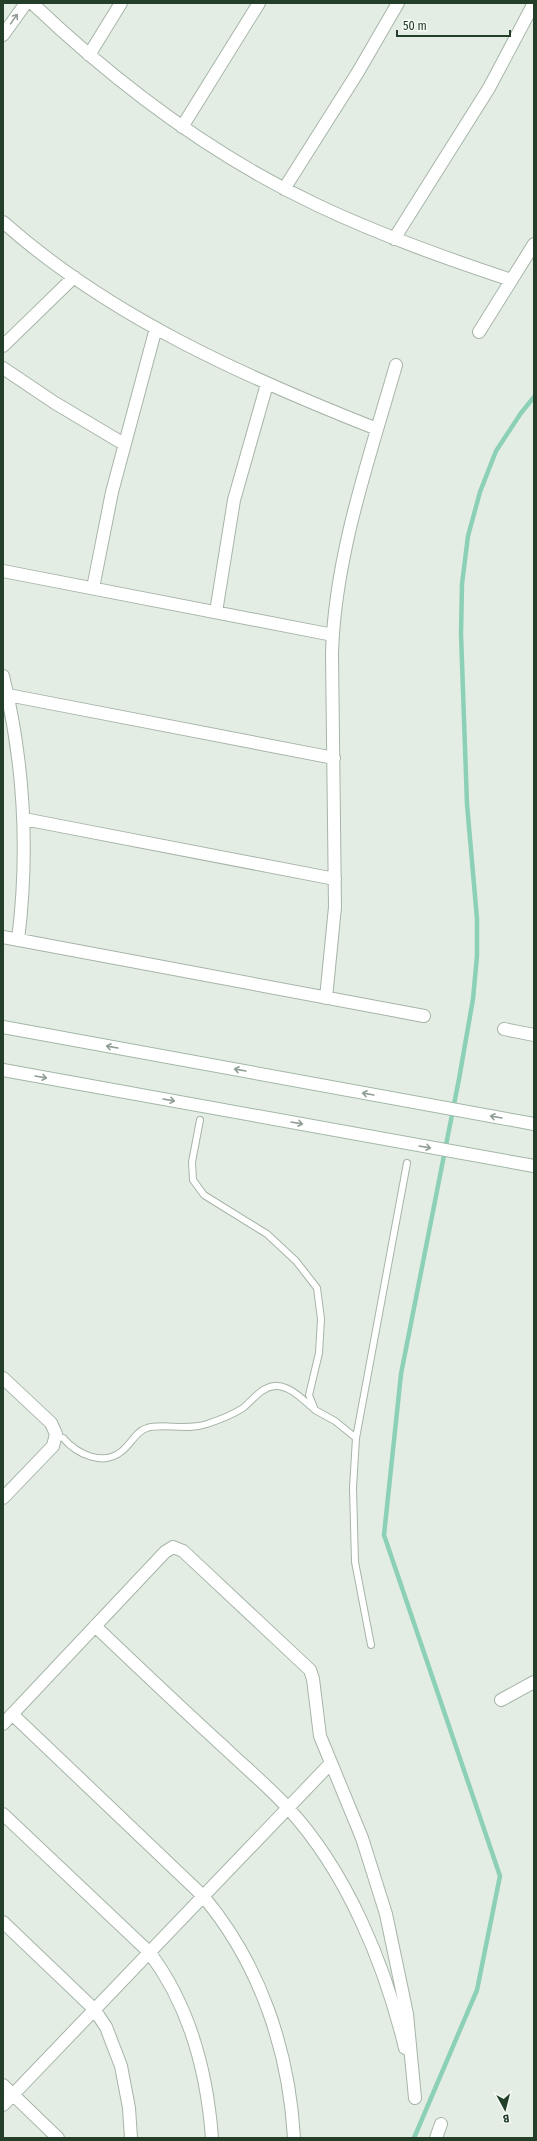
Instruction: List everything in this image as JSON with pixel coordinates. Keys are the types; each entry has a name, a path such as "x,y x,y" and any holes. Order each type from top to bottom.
{"street":[{"path":"3,36 26,3"},
{"path":"32,3 119,80 182,127 216,150 284,189 354,222 394,239 511,280"},
{"path":"89,55 121,3"},
{"path":"182,127 259,3"},
{"path":"284,189 354,78 398,3"},
{"path":"394,239 489,88 534,3"},
{"path":"3,222 74,277 156,328 267,384 377,429"},
{"path":"478,332 534,244"},
{"path":"3,346 74,277"},
{"path":"93,588 112,492 156,328"},
{"path":"326,998 332,949 335,879 333,636 340,579 350,530 396,365"},
{"path":"3,368 54,402 124,444"},
{"path":"216,612 223,559 234,500 267,384"},
{"path":"3,571 333,636"},
{"path":"3,676 5,695 18,759 24,819 24,864 18,940"},
{"path":"5,695 334,758"},
{"path":"24,819 335,879"},
{"path":"3,937 424,1016"},
{"path":"3,1027 534,1124"},
{"path":"504,1030 534,1034"},
{"path":"3,1070 534,1166"},
{"path":"3,1378 51,1423 56,1434 53,1446 3,1498"},
{"path":"3,1724 12,1714 95,1626 165,1552 174,1548 181,1549 310,1670 313,1679 320,1736 362,1838 386,1914 407,2014 415,2098 395,2008 369,1940 330,1866 288,1808 95,1626"},
{"path":"501,1700 534,1682"},
{"path":"12,1714 203,1896 222,1920 241,1950 270,2012 286,2072 294,2138"},
{"path":"3,2104 331,1763"},
{"path":"3,1814 149,1952 171,1985 193,2037 204,2079 212,2138"},
{"path":"3,1922 94,2010 109,2034 121,2066 128,2101 131,2138"},
{"path":"3,2085 58,2138"},
{"path":"436,2138 441,2124"}],"lane":[{"path":"200,1120 192,1162 192,1180 204,1195 267,1234 296,1261 317,1288 321,1319 319,1353 309,1395 315,1410"},
{"path":"371,1645 355,1562 353,1488 356,1438 406,1163"},
{"path":"63,1438 70,1447 87,1456 110,1456 122,1452 145,1428 187,1428 205,1425 226,1417 243,1408 267,1388 276,1386 290,1390 315,1410 335,1421 356,1438"}],"waterway":[{"path":"414,2138 477,1990 500,1876 384,1535 401,1374 459,1079 473,999 477,956 477,919 467,804 461,634 462,584 468,536 480,492 496,451 521,413 534,397"}]}
